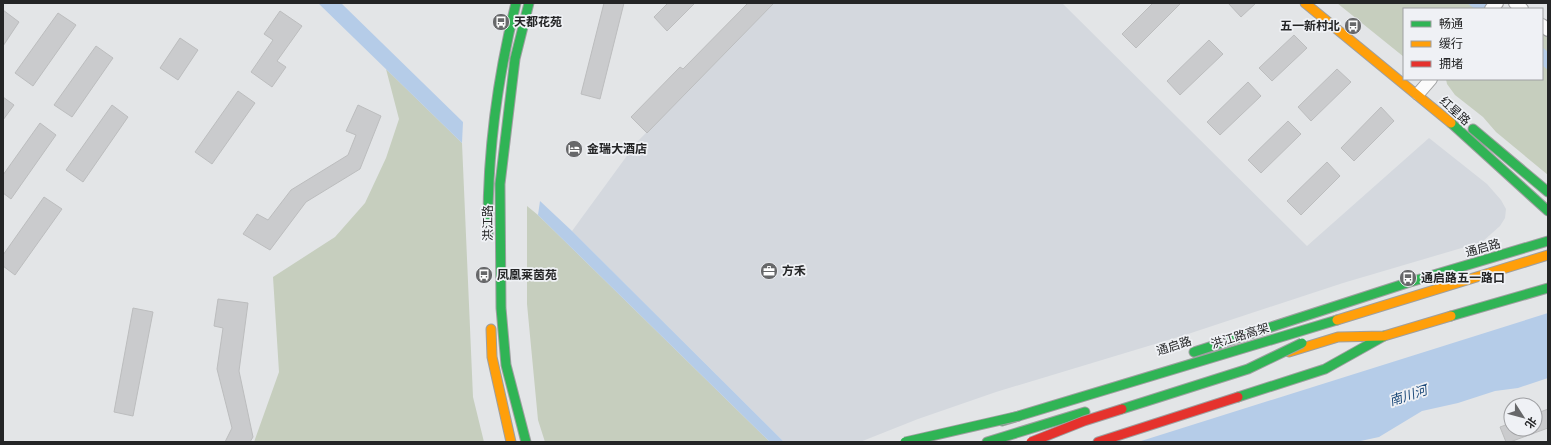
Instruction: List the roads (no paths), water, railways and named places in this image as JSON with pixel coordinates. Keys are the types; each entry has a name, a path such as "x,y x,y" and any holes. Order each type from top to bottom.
{"main road":[{"name":"洪江路","path":"489,244 487,189 495,103 516,3"},
{"name":"洪江路","path":"526,442 506,365 501,308 500,184 515,59 529,3"},
{"name":"红星路","path":"1305,3 1403,72"},
{"path":"1318,3 1403,71"},
{"name":"红星路","path":"1413,80 1425,88"},
{"name":"红星路","path":"1414,80 1425,88 1548,211"},
{"name":"红星路","path":"1459,117 1548,192"},
{"name":"通启路","path":"1187,354 1410,282 1548,241"},
{"name":"洪江路高架","path":"939,442 1019,416 1474,279 1548,254"},
{"path":"1098,442 1325,369 1384,336 1548,288"},
{"path":"491,320 492,357 511,442"},
{"path":"987,442 1354,327"},
{"path":"1021,442 1132,401 1338,337 1384,336"},
{"path":"1031,442 1084,421 1248,369 1302,343"},
{"name":"通启路","path":"923,442 1030,408 1150,366"},
{"path":"906,442 1019,416"}],"water":[{"path":"318,3 341,3 463,122 462,143"},
{"path":"1467,3 1490,3 1496,8 1474,8"},
{"path":"1543,48 1548,52 1548,70 1543,66"},
{"path":"540,201 784,442 770,442 538,215"},
{"name":"南川河","path":"1548,313 1548,378 1518,388 1495,391 1458,403 1422,411 1379,437 1356,442 1138,442"}],"place":[{"name":"天都花苑","path":"501,22"},
{"name":"五一新村北","path":"1353,26"},
{"name":"金瑞大酒店","path":"574,149"},
{"name":"方禾","path":"769,271"},
{"name":"凤凰莱茵苑","path":"484,275"},
{"name":"通启路五一路口","path":"1408,278"}]}
